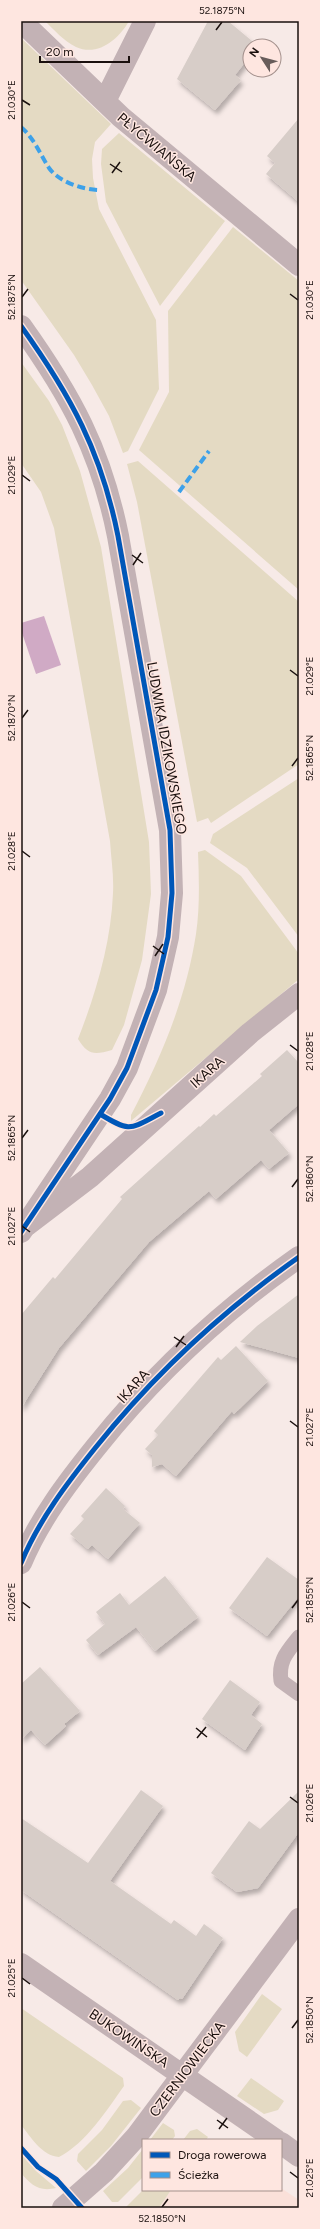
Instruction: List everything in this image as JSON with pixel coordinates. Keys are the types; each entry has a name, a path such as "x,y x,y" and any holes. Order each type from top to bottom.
{"street":[{"name":"PŁYĆWIAŃSKA","path":"21,21 128,122 299,265"},
{"path":"105,101 145,21"},
{"name":"LUDWIKA IDZIKOWSKIEGO","path":"21,326 54,372 86,431 108,493 118,536 168,817 172,870 170,914 160,975 134,1053 110,1099 23,1230"},
{"name":"IKARA","path":"23,1230 90,1177 250,1032 299,994"},
{"name":"IKARA","path":"21,1564 32,1536 63,1490 138,1397 170,1363 223,1314 299,1257"},
{"name":"CZERNIOWIECKA","path":"63,2208 120,2156 299,1919"},
{"name":"BUKOWIŃSKA","path":"21,1964 183,2074 275,2139"},
{"path":"282,2144 299,2156"}],"lane":[{"path":"299,1637 284,1656 279,1669 281,1681 299,1694"}],"shaded area":[{"path":"45,21 129,21 114,40 100,48 92,50 76,47 67,42"},
{"path":"21,38 111,124 95,142 92,159 93,178 99,209 156,320 159,389 128,451 123,453 109,416 92,385 74,355 21,280"},
{"path":"119,133 225,221 160,306 106,202 101,164 102,149"},
{"path":"233,227 299,281 299,590 139,450 169,392 168,311"},
{"path":"21,362 49,401 62,425 80,471 101,547 149,842 151,894 142,960 124,1025 112,1050 100,1053 88,1051 78,1039 102,968 112,912 113,874 110,841 54,528 41,492 21,463"},
{"path":"138,461 299,602 299,764 211,823 208,818 197,822 137,502 127,464"},
{"path":"44,616 61,665 36,674 21,630 21,623"},
{"path":"299,778 299,937 247,868 210,843 213,834"},
{"path":"205,850 241,876 299,954 299,979 131,1121 131,1115 142,1094 171,1028 186,982 192,958 198,914 198,852"},
{"path":"262,1994 282,2009 247,2057 239,2051 235,2032"},
{"path":"21,2008 123,2078 124,2086 87,2135 69,2151 59,2157 53,2156 42,2150 21,2125"},
{"path":"251,2078 284,2101 278,2110 264,2114 237,2096"},
{"path":"131,2100 141,2108 111,2146 86,2171 77,2161 78,2154 102,2130 123,2101"},
{"path":"163,2123 174,2130 175,2136 173,2139 151,2139"},
{"path":"197,2129 208,2137 207,2139 184,2139 190,2131"},
{"path":"142,2150 142,2178 118,2202 112,2202 103,2191 128,2168"},
{"path":"21,2154 36,2171 56,2188 40,2188 28,2181 21,2173"},
{"path":"282,2189 299,2200 299,2208 159,2208 170,2191 282,2191"},
{"path":"142,2191 170,2191 159,2208 125,2208"}],"building":[{"path":"208,21 228,21 248,38 242,38 242,66 235,75 241,80 215,110 177,79"},
{"path":"299,118 299,202 266,174 275,163 267,156"},
{"path":"287,1050 299,1063 299,1104 269,1130 289,1153 269,1169 261,1160 216,1199 209,1191 149,1242 59,1348 21,1408 21,1315 53,1277 55,1279 122,1199 120,1197 199,1126 200,1127 214,1114 216,1116 262,1076 260,1074"},
{"path":"299,1294 299,1358 240,1342 257,1326"},
{"path":"236,1346 268,1381 234,1414 232,1411 176,1476 162,1464 152,1467 152,1455 145,1449 158,1435 154,1431 218,1357 221,1360"},
{"path":"106,1488 125,1506 123,1509 140,1523 108,1559 92,1545 88,1549 70,1534 84,1519 81,1516"},
{"path":"267,1557 299,1580 299,1596 267,1636 229,1608"},
{"path":"165,1576 198,1617 155,1651 136,1627 98,1655 86,1640 105,1624 96,1612 120,1593 129,1605"},
{"path":"40,1667 80,1711 64,1724 66,1726 45,1745 31,1730 21,1739 21,1684"},
{"path":"230,1680 260,1702 251,1715 262,1724 245,1750 202,1719"},
{"path":"141,1790 163,1806 110,1881 171,1924 174,1920 196,1936 204,1924 223,1938 182,1999 180,1998 178,2000 21,1890 21,1818 88,1863"},
{"path":"299,1791 299,1832 258,1888 237,1892 211,1873 249,1821 260,1829"}],"marked path":[{"path":"21,127 33,141 53,173 65,181 79,187 100,190"},
{"path":"179,492 209,451"}],"cycle path":[{"path":"21,326 55,376 82,425 103,477 111,505 118,536 170,830 172,893 168,937 156,990 127,1068 110,1099 21,1232"},
{"path":"100,1114 118,1124 130,1127 143,1123 161,1113"},
{"path":"21,1563 36,1532 54,1502 96,1447 142,1393 191,1344 216,1322 243,1299 299,1257"},
{"path":"21,2148 38,2167 56,2179 82,2208"}]}
